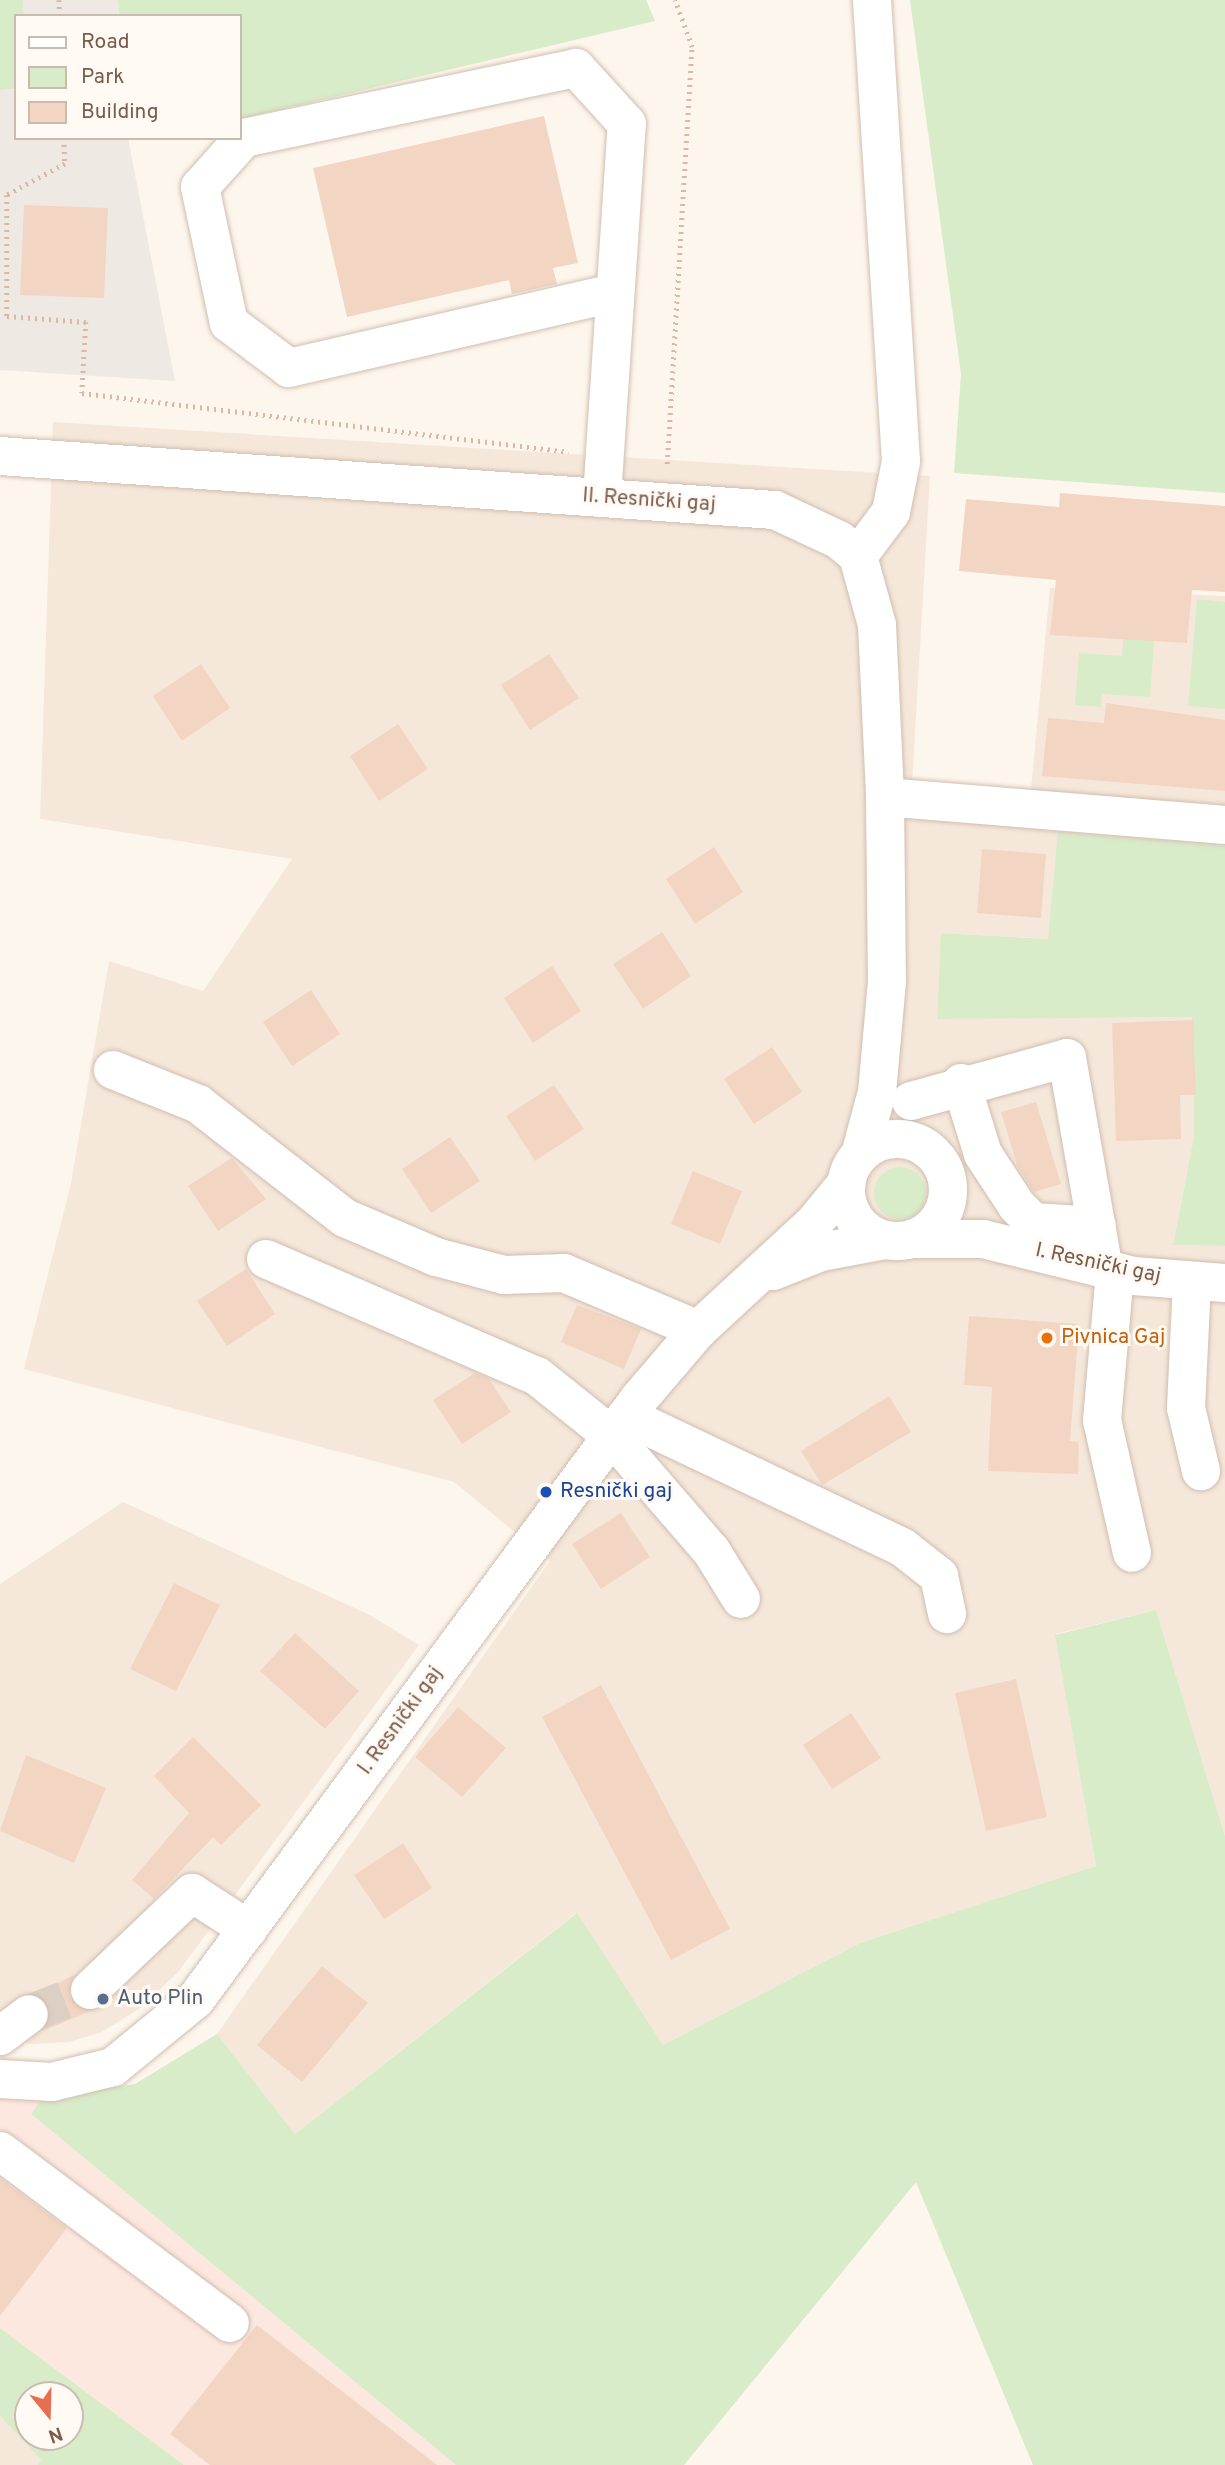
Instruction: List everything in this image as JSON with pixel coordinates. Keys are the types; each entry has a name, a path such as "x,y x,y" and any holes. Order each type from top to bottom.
{"street":[{"path":"872,0 901,450 891,512 858,556 877,625 885,797 887,981 877,1092 853,1170 852,1215 898,1240 941,1216 938,1165 911,1101 887,981"},
{"path":"602,497 627,124 576,68 244,138 200,187 229,323 289,368 614,293"},
{"name":"II. Resnički gaj","path":"0,456 775,510 815,524 858,556"},
{"path":"885,797 1225,825"},
{"path":"911,1101 961,1083 1067,1058 1097,1226 1110,1271 1102,1420 1132,1553"},
{"path":"113,1070 198,1104 345,1218 436,1257 504,1275 564,1273 698,1330"},
{"path":"961,1083 984,1154 1017,1206 1033,1222 1097,1226"},
{"path":"853,1170 886,1140 938,1165"},
{"name":"I. Resnički gaj","path":"938,1165 1013,1245"},
{"name":"I. Resnički gaj","path":"0,2079 52,2082 113,2067 196,1999 619,1426 698,1330 755,1278 853,1170"},
{"name":"I. Resnički gaj","path":"755,1278 821,1252 898,1240 959,1236 1013,1245 1110,1271 1209,1282"},
{"path":"266,1259 537,1376 619,1426 902,1547 939,1576 947,1614"},
{"path":"1201,1471 1186,1408 1209,1282"},
{"path":"619,1426 712,1552 741,1599"},
{"path":"90,1990 192,1893 248,1929"},
{"path":"0,2151 230,2323"}],"shaded area":[{"path":"23,0 118,0 119,14 24,14"},
{"path":"14,89 14,140 128,140 175,381 0,370 0,90"},
{"path":"53,422 930,476 912,785 1031,789 1050,588 1225,596 1225,846 1131,839 1122,943 942,933 937,1018 1192,1017 1194,1136 1173,1245 1225,1246 1225,1836 1156,1610 1056,1634 1096,1866 860,1943 663,2045 576,1913 295,2134 217,2034 550,1561 454,1482 24,1369 71,1183 109,961 203,991 292,859 40,819"},
{"path":"123,1502 370,1615 419,1645 179,1971 142,2007 102,2032 69,2042 32,2044 0,2037 0,1584"},
{"path":"0,2097 42,2098 31,2114 456,2465 184,2465 84,2391 84,2381 71,2381 0,2328"},
{"path":"0,2416 14,2431 14,2451 33,2451 41,2460 37,2465 0,2465"}],"green space":[{"path":"0,0 23,0 24,14 14,14 14,89 0,90"},
{"path":"118,0 646,0 655,21 242,119 242,14 119,14"},
{"path":"910,0 1225,0 1225,493 954,473 961,374"},
{"path":"1197,599 1225,602 1225,709 1188,706"},
{"path":"1126,600 1157,602 1150,697 1102,694 1101,707 1075,705 1079,653 1122,656"},
{"path":"1058,832 1225,846 1225,1246 1173,1245 1194,1136 1192,1017 937,1019 941,933 1048,939"},
{"path":"900,1167 910,1169 918,1175 924,1183 924,1203 918,1211 910,1217 900,1219 890,1217 882,1211 876,1203 874,1193 876,1183 882,1175 890,1169"},
{"path":"1156,1610 1225,1836 1225,2465 1033,2465 916,2182 684,2465 456,2465 31,2114 42,2098 135,2084 217,2034 295,2134 577,1913 663,2045 860,1943 1096,1866 1055,1635"},
{"path":"0,2328 71,2381 14,2381 14,2431 0,2416"},
{"path":"84,2391 184,2465 37,2465 41,2460 33,2451 84,2451"}],"building":[{"path":"544,116 578,263 553,268 557,284 512,294 509,280 347,317 313,168"},
{"path":"24,205 108,208 104,298 20,295"},
{"path":"1060,493 1225,506 1225,592 1192,590 1187,643 1050,635 1056,580 959,571 966,499 1059,507"},
{"path":"549,654 579,698 530,730 501,685"},
{"path":"201,664 230,708 182,741 153,696"},
{"path":"1106,703 1225,720 1225,791 1042,776 1048,718 1104,723"},
{"path":"398,724 428,769 379,801 350,756"},
{"path":"714,847 743,892 695,924 666,879"},
{"path":"982,849 1046,854 1041,918 977,913"},
{"path":"662,932 691,976 643,1009 613,964"},
{"path":"552,966 581,1011 533,1043 504,998"},
{"path":"311,990 340,1034 292,1066 263,1022"},
{"path":"1193,1020 1196,1095 1180,1095 1181,1139 1116,1141 1112,1023"},
{"path":"772,1047 802,1092 754,1124 724,1079"},
{"path":"554,1085 584,1129 535,1161 506,1116"},
{"path":"1036,1102 1061,1184 1034,1192 1017,1165 1001,1112"},
{"path":"450,1137 480,1181 431,1213 402,1169"},
{"path":"232,1158 266,1199 218,1231 188,1186"},
{"path":"693,1171 742,1191 720,1244 671,1224"},
{"path":"246,1269 275,1314 227,1346 197,1301"},
{"path":"577,1305 641,1329 624,1369 561,1342"},
{"path":"969,1316 1079,1324 1070,1441 1079,1442 1078,1474 988,1471 992,1387 964,1385"},
{"path":"475,1373 489,1379 511,1412 462,1444 433,1400"},
{"path":"889,1396 911,1432 822,1485 801,1451"},
{"path":"621,1513 650,1557 601,1589 572,1544"},
{"path":"174,1583 220,1605 176,1691 130,1669"},
{"path":"295,1633 359,1691 325,1729 260,1671"},
{"path":"1016,1679 1047,1817 986,1831 955,1693"},
{"path":"601,1685 730,1929 671,1960 542,1717"},
{"path":"458,1707 506,1748 462,1797 415,1757"},
{"path":"851,1713 881,1758 832,1789 803,1745"},
{"path":"193,1737 261,1805 221,1845 213,1837 154,1899 132,1880 189,1813 154,1776"},
{"path":"26,1755 106,1788 74,1863 0,1831"},
{"path":"403,1843 432,1888 384,1919 354,1875"},
{"path":"322,1966 368,2003 302,2082 257,2045"},
{"path":"74,1975 69,1996 90,2011 43,2031 51,2011 36,1994"},
{"path":"0,2178 67,2228 0,2316"},
{"path":"257,2325 437,2465 210,2465 170,2434"}],"tunnel":[{"path":"29,2014 90,1990"}],"place":[{"name":"Pivnica Gaj","path":"1047,1338"},
{"name":"Resnički gaj","path":"546,1492"},
{"name":"Auto Plin","path":"103,1999"}]}
